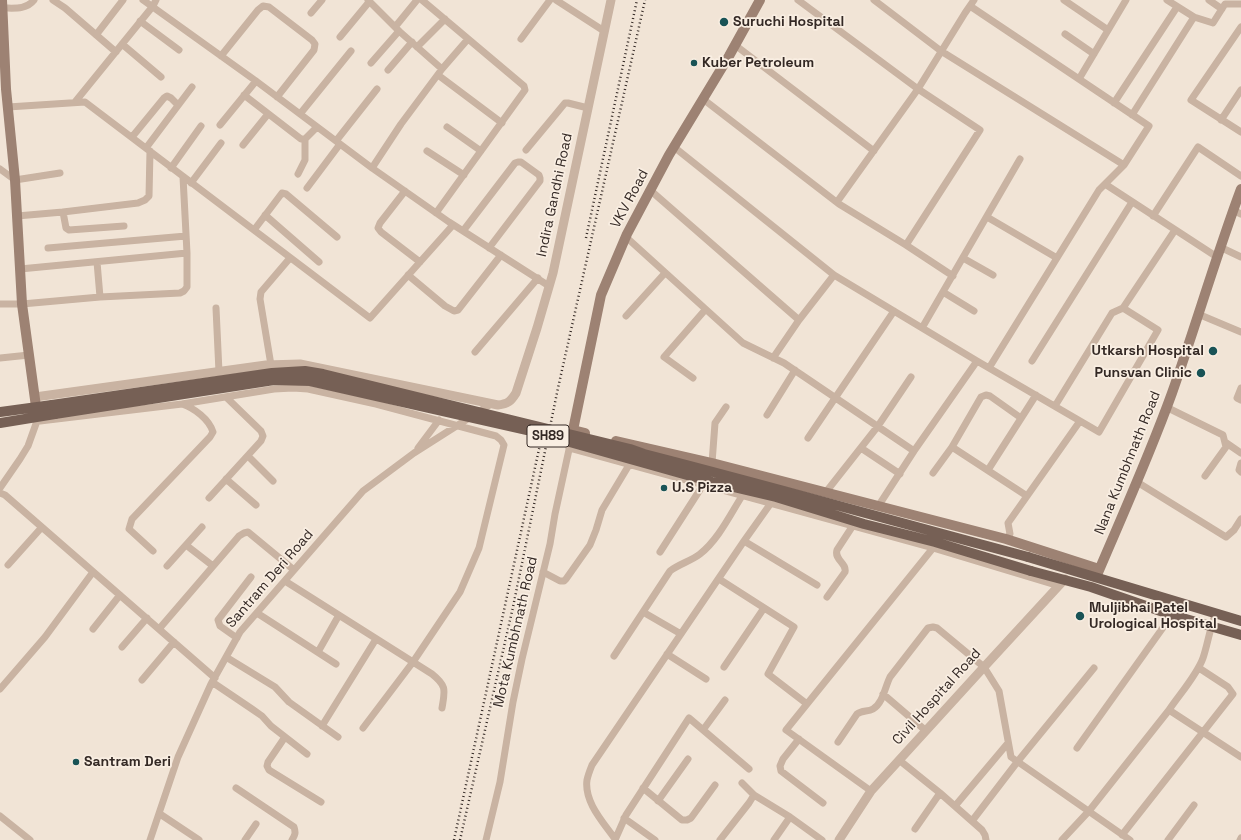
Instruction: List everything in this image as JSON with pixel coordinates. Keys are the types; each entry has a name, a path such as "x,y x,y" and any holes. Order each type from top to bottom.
{"main road":[{"name":"VKV Road","path":"573,430 601,295 626,238 650,190 760,0"},
{"path":"2,4 2,28 15,180 22,304 37,411"},
{"name":"Nana Kumbhnath Road","path":"1091,587 1166,407 1220,247 1237,212 1241,189"},
{"name":"SH89","path":"54,410 272,373 305,371 323,374 630,449 862,513 1028,557 1097,573 1241,621"},
{"name":"SH89","path":"0,412 54,410 274,380 310,381 527,430 712,482 776,497 864,524 935,542 1062,582 1091,587 1172,615 1241,634"},
{"name":"SH89","path":"0,422 37,411"},
{"path":"573,430 712,463 1006,539 1097,573"}],"street":[{"path":"2,4 24,7 32,3 34,0"},
{"path":"53,0 62,2 116,52"},
{"path":"96,35 123,0"},
{"path":"143,0 154,3 221,56 372,168 453,225 549,286"},
{"path":"311,13 322,0"},
{"path":"371,63 417,0"},
{"path":"422,0 524,86 525,90 436,213"},
{"path":"521,39 550,0"},
{"path":"556,0 604,31"},
{"name":"Indira Gandhi Road","path":"491,404 505,405 510,402 516,393 549,286 612,0"},
{"path":"798,0 918,89 980,130 906,245"},
{"path":"874,0 941,51 1124,165"},
{"path":"1064,0 1108,30"},
{"path":"1079,79 1126,0"},
{"path":"1167,0 1194,17 1213,23 1225,4 1241,4"},
{"path":"1209,0 1222,9"},
{"path":"340,37 372,2 440,72 502,123"},
{"path":"74,102 116,52 154,3"},
{"path":"837,202 918,89 972,3 1079,79 1149,126 1124,165 1099,190 989,368"},
{"path":"221,56 258,10 264,6 269,6 315,44 314,50 278,97"},
{"path":"1114,103 1177,7"},
{"path":"1132,115 1194,17"},
{"path":"388,70 414,44 444,19"},
{"path":"140,21 179,50"},
{"path":"1241,27 1191,100 1241,132"},
{"path":"1065,34 1094,54"},
{"path":"372,168 401,124 440,72 468,39"},
{"path":"122,44 160,77"},
{"path":"735,44 874,151"},
{"path":"300,114 351,51"},
{"path":"220,125 256,81"},
{"path":"17,216 138,203 145,200 149,196 148,150 178,104 192,87"},
{"path":"307,188 377,89"},
{"path":"1221,120 1241,90"},
{"path":"244,95 297,137 305,139"},
{"path":"132,138 164,98 167,96 178,104"},
{"path":"703,99 837,202 953,276"},
{"path":"8,107 84,102 370,318 453,225"},
{"path":"526,150 564,103 588,108"},
{"path":"243,145 268,114"},
{"path":"171,168 201,126"},
{"path":"298,174 305,160 305,139 317,127"},
{"path":"447,127 481,152"},
{"path":"191,183 221,143"},
{"path":"674,147 834,275 1099,432 1158,330 1123,308"},
{"path":"1153,216 1198,147 1241,176"},
{"path":"427,151 464,175"},
{"path":"922,328 1020,159"},
{"path":"463,231 515,163 521,162 539,175 540,181 489,248"},
{"path":"0,169 15,180 60,173"},
{"path":"0,304 22,304 100,297 180,293 184,291 187,286 187,253 183,177"},
{"path":"1105,184 1217,257"},
{"path":"650,190 799,320"},
{"path":"405,191 380,223 378,228 381,232 420,262"},
{"path":"254,230 282,193 286,194 338,237"},
{"path":"1032,361 1132,202"},
{"path":"63,212 66,228 69,230 124,226"},
{"path":"265,216 319,262"},
{"path":"987,217 1057,258"},
{"path":"1055,406 1112,313 1123,308 1175,230"},
{"path":"48,248 186,236"},
{"path":"626,238 743,343 784,363 914,451"},
{"path":"1220,247 1241,257"},
{"path":"20,269 187,253"},
{"path":"408,275 445,306 454,311 458,310 501,255"},
{"path":"271,365 260,299 261,292 290,258"},
{"path":"963,258 993,275"},
{"path":"97,262 100,297"},
{"path":"626,316 665,273"},
{"path":"774,358 799,320 834,275"},
{"path":"475,352 538,278"},
{"path":"943,292 974,311"},
{"path":"216,308 219,372"},
{"path":"693,378 664,357 705,310"},
{"path":"808,438 894,311"},
{"path":"1198,314 1241,332"},
{"path":"0,358 29,355"},
{"path":"879,506 914,451 977,361"},
{"path":"37,411 219,372 271,365 300,364 491,404"},
{"path":"767,415 795,370"},
{"path":"826,492 878,426 911,377"},
{"path":"1241,388 1237,398 1241,400"},
{"path":"37,411 182,404 274,389 308,389 439,420 496,436 501,440 504,445 479,548 460,592 413,662 363,728"},
{"path":"933,473 952,447 981,397 986,395 990,396 1021,418"},
{"path":"988,470 1036,395"},
{"path":"210,498 261,441 263,436 261,431 226,397"},
{"path":"153,551 129,529 132,519 210,437 213,432 211,426 199,413 182,404"},
{"name":"Santram Deri Road","path":"150,840 178,757 213,680 240,632 363,490 414,453 491,404"},
{"path":"712,463 715,423 726,407"},
{"path":"1166,407 1223,435 1226,447 1205,476"},
{"path":"0,488 28,446 37,411"},
{"name":"Santram Deri Road","path":"414,453 439,420"},
{"path":"1006,539 1010,534 1008,523 1080,421"},
{"name":"Mota Kumbhnath Road","path":"486,840 500,782 518,680 543,572 573,430"},
{"path":"1225,442 1241,453"},
{"path":"952,447 1027,496"},
{"path":"569,448 852,527 1062,582"},
{"path":"861,448 900,474"},
{"path":"248,456 273,481"},
{"path":"1241,463 1239,470 1241,472"},
{"path":"543,572 560,581 564,581 566,579 590,545 602,510 629,465"},
{"path":"226,479 256,505"},
{"path":"1136,482 1226,537 1234,530 1241,519"},
{"path":"660,552 703,485"},
{"path":"0,493 42,527 147,618 213,680 252,708 307,754"},
{"path":"614,656 670,571 694,558 710,546 742,496"},
{"path":"615,840 594,809 588,792 587,781 592,765 744,541 771,504"},
{"path":"8,565 42,527"},
{"path":"167,566 202,527"},
{"path":"827,596 845,572 846,569 844,565 836,554 852,527"},
{"path":"159,629 244,532 248,532 294,570"},
{"path":"744,541 817,585"},
{"path":"186,545 213,566"},
{"path":"871,791 786,730 933,548"},
{"path":"0,690 45,637 94,572"},
{"path":"236,638 220,626 218,620 251,577"},
{"path":"719,579 794,627 768,674 807,704"},
{"path":"285,581 432,674 443,685 445,691 442,708"},
{"name":"Civil Hospital Road","path":"839,840 871,791 925,730 1062,582"},
{"path":"93,629 120,595"},
{"path":"724,667 764,608"},
{"path":"643,612 681,634"},
{"path":"257,613 336,664"},
{"path":"1062,840 1089,811 1169,710 1199,668 1216,613"},
{"path":"318,652 338,615"},
{"path":"1077,748 1172,615"},
{"path":"122,647 147,618"},
{"path":"838,742 860,711 872,710 878,704 890,677 928,628 938,628 984,667 999,691 1011,757 1130,840"},
{"path":"322,726 376,639"},
{"path":"142,680 174,642"},
{"path":"667,654 706,679"},
{"path":"226,657 274,687 289,702 338,737"},
{"path":"972,822 1018,761 1094,668"},
{"path":"1122,835 1204,733 1233,694 1228,687 1199,668"},
{"path":"883,694 925,730"},
{"path":"703,730 725,700"},
{"path":"1169,710 1241,757"},
{"path":"615,840 624,818 689,718 749,769"},
{"path":"285,737 268,762 267,766 269,770 321,802"},
{"path":"799,739 783,759 780,766 782,771 823,803"},
{"path":"955,806 1008,743"},
{"path":"658,801 688,759"},
{"path":"899,760 940,793 982,830 986,840"},
{"path":"742,783 754,795 790,817 822,840"},
{"path":"643,788 682,820 687,820 691,818 715,785"},
{"path":"236,788 294,827 296,832 292,840"},
{"path":"915,828 940,793"},
{"path":"723,839 754,795"},
{"path":"1168,840 1194,805"},
{"path":"160,814 199,840"},
{"path":"0,816 30,840"},
{"path":"774,840 790,817"},
{"path":"624,818 655,840"},
{"path":"244,840 256,824"}],"railway":[{"path":"586,238 637,0"},
{"path":"460,840 513,607 558,388 645,0"},
{"path":"454,840 541,440"}],"place":[{"name":"Suruchi Hospital","path":"724,22"},
{"name":"Kuber Petroleum","path":"694,63"},
{"name":"Utkarsh Hospital","path":"1213,351"},
{"name":"Punsvan Clinic","path":"1201,373"},
{"name":"U.S Pizza","path":"664,488"},
{"name":"Muljibhai Patel Urological Hospital","path":"1080,616"},
{"name":"Santram Deri","path":"76,762"}]}
